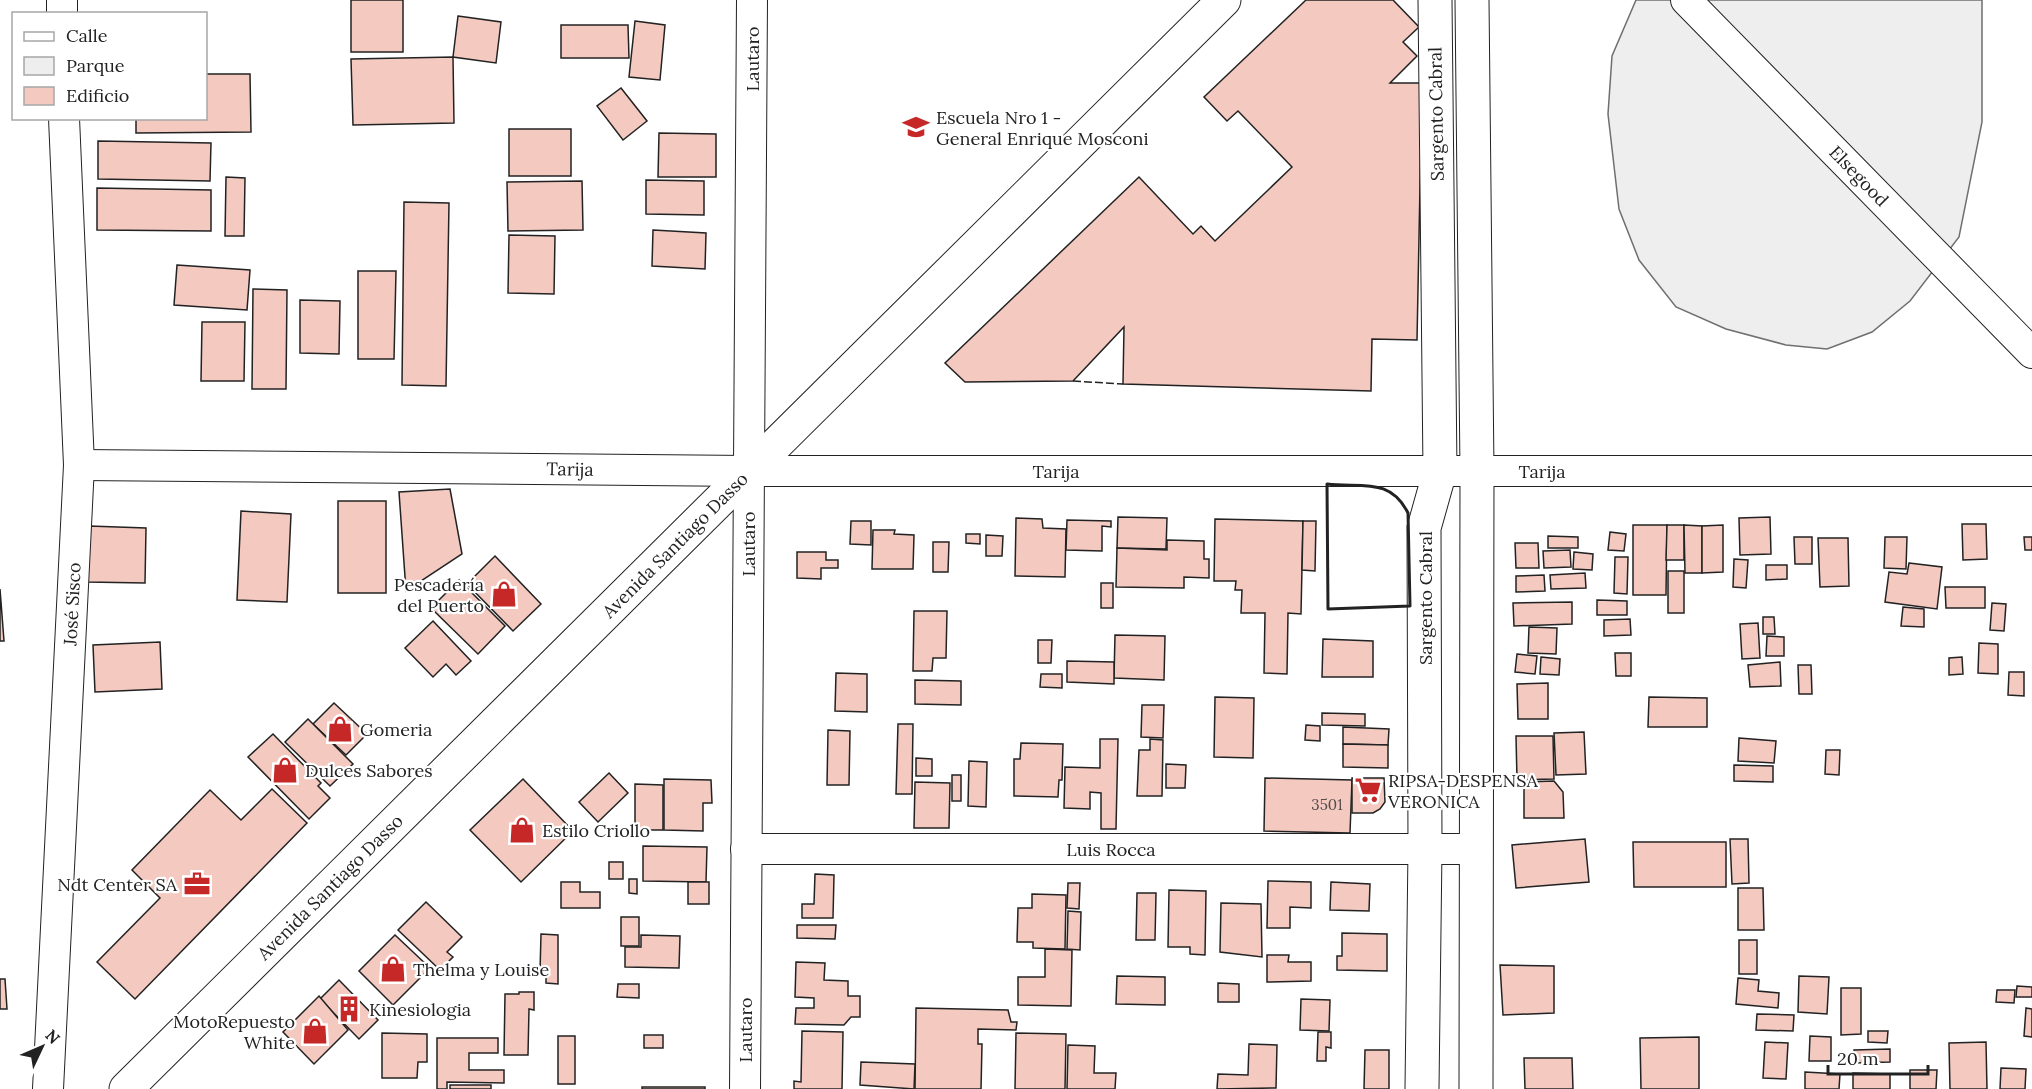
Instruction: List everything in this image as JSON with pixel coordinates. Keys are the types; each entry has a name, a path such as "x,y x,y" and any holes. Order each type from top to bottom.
{"street":[{"name":"Lautaro","path":"745,1089 752,0"},
{"name":"Avenida Santiago Dasso","path":"126,1089 1224,0"},
{"name":"Sargento Cabral","path":"1422,1089 1425,849 1424,528 1440,471 1435,0"},
{"name":"Sargento Cabral","path":"1472,0 1477,471 1476,1089"},
{"name":"Elsegood","path":"1686,0 2032,353"},
{"name":"José Sisco","path":"48,1089 79,465 64,120"},
{"name":"Tarija","path":"79,465 749,471 2032,471"},
{"name":"Luis Rocca","path":"746,849 1476,849"}],"green space":[{"path":"1636,0 1982,0 1982,122 1959,237 1910,301 1872,332 1827,349 1786,345 1726,329 1676,307 1639,260 1619,209 1608,114 1612,56"}],"building":[{"path":"351,0 403,0 403,52 351,52"},
{"path":"1306,0 1393,0 1419,27 1403,42 1417,56 1390,83 1422,83 1417,340 1372,339 1371,391 1123,384 1124,327 1073,381 965,382 945,363 1139,177 1193,234 1201,226 1215,241 1292,167 1238,111 1227,121 1204,97"},
{"path":"458,16 501,22 496,63 453,57"},
{"path":"635,21 665,25 660,80 629,77"},
{"path":"561,25 628,25 629,58 561,58"},
{"path":"453,57 454,123 353,125 351,59"},
{"path":"207,74 250,74 251,132 136,133 136,120 207,120"},
{"path":"621,88 647,121 623,140 597,106"},
{"path":"509,129 571,129 571,176 509,176"},
{"path":"659,133 716,134 716,177 658,177"},
{"path":"98,141 211,143 210,181 98,179"},
{"path":"226,177 245,178 244,236 225,236"},
{"path":"646,180 704,181 704,215 646,214"},
{"path":"582,181 583,230 508,231 507,182"},
{"path":"97,188 211,190 211,231 97,230"},
{"path":"404,202 449,203 446,386 402,385"},
{"path":"653,230 706,233 705,269 652,266"},
{"path":"509,235 555,236 554,294 508,293"},
{"path":"177,265 250,270 247,310 174,305"},
{"path":"358,271 396,271 394,359 358,359"},
{"path":"253,289 287,290 286,389 252,389"},
{"path":"300,300 340,301 339,354 300,353"},
{"path":"202,322 245,322 244,381 201,381"},
{"path":"450,489 462,554 406,591 399,492"},
{"path":"338,501 386,501 386,593 338,593"},
{"path":"241,511 291,514 287,602 237,600"},
{"path":"1118,517 1167,518 1166,549 1117,548"},
{"path":"1770,517 1771,554 1740,555 1739,518"},
{"path":"1016,518 1042,519 1043,528 1066,529 1065,577 1015,576"},
{"path":"1215,519 1303,521 1301,614 1288,613 1287,674 1264,673 1265,613 1241,613 1242,590 1235,590 1236,581 1214,581"},
{"path":"1067,520 1111,521 1111,527 1102,526 1102,551 1066,550"},
{"path":"851,521 871,521 871,545 850,544"},
{"path":"1303,521 1316,521 1315,571 1302,570"},
{"path":"1962,524 1986,524 1987,559 1963,560"},
{"path":"1633,525 1667,525 1666,595 1633,595"},
{"path":"1667,525 1684,525 1684,560 1666,560"},
{"path":"1684,525 1702,526 1702,573 1685,573"},
{"path":"1723,525 1723,572 1702,573 1702,526"},
{"path":"89,526 146,528 145,583 87,582"},
{"path":"873,530 895,530 894,534 914,535 913,569 872,569"},
{"path":"1610,532 1626,534 1624,551 1608,550"},
{"path":"966,534 980,534 980,544 966,543"},
{"path":"986,535 1003,536 1002,556 986,556"},
{"path":"1548,536 1578,537 1578,548 1548,548"},
{"path":"1794,537 1812,537 1812,564 1795,564"},
{"path":"1885,537 1907,537 1906,569 1884,568"},
{"path":"2024,537 2032,537 2032,550 2025,550"},
{"path":"1818,538 1848,538 1849,586 1820,587"},
{"path":"1167,540 1204,541 1204,559 1209,559 1209,578 1184,577 1184,588 1116,587 1117,548 1167,550"},
{"path":"933,542 949,542 948,572 933,572"},
{"path":"1515,543 1538,543 1539,568 1516,568"},
{"path":"1570,550 1571,567 1544,568 1543,551"},
{"path":"797,552 826,552 826,560 838,560 838,568 821,568 821,579 797,578"},
{"path":"1574,552 1593,554 1592,570 1573,569"},
{"name":"Pescadería del Puerto","path":"495,556 541,604 513,631 467,584"},
{"path":"1615,557 1628,557 1627,594 1614,593"},
{"path":"1734,559 1748,560 1746,588 1733,587"},
{"path":"1909,563 1942,567 1937,609 1885,602 1889,572 1907,574"},
{"path":"1766,565 1787,565 1787,579 1766,580"},
{"path":"1668,571 1684,571 1684,613 1668,613"},
{"path":"1585,573 1586,588 1551,589 1550,575"},
{"path":"1544,575 1545,591 1516,592 1516,576"},
{"path":"459,580 505,626 478,654 431,608"},
{"path":"1101,583 1113,583 1113,608 1101,608"},
{"path":"1945,587 1985,587 1985,608 1946,608"},
{"path":"0,589 4,641 0,641"},
{"path":"1597,600 1627,601 1627,615 1597,615"},
{"path":"1572,602 1572,624 1514,626 1513,603"},
{"path":"1992,603 2006,604 2004,631 1990,630"},
{"path":"1903,607 1924,609 1924,627 1901,626"},
{"path":"914,611 947,611 946,658 933,658 932,671 913,671"},
{"path":"1763,617 1774,617 1775,634 1763,634"},
{"path":"1630,619 1631,635 1604,636 1604,620"},
{"path":"433,621 471,661 456,675 446,664 433,677 405,648"},
{"path":"1758,623 1760,658 1742,659 1740,624"},
{"path":"1529,627 1557,628 1556,654 1528,653"},
{"path":"1115,635 1165,636 1164,680 1114,678"},
{"path":"1767,636 1784,637 1784,656 1766,656"},
{"path":"1323,639 1373,641 1373,677 1322,677"},
{"path":"1038,640 1052,640 1051,663 1038,663"},
{"path":"160,642 162,689 95,692 93,645"},
{"path":"1979,643 1998,644 1998,674 1978,673"},
{"path":"1615,653 1631,653 1631,676 1616,676"},
{"path":"1517,654 1537,656 1535,674 1515,672"},
{"path":"1541,657 1560,659 1559,675 1540,674"},
{"path":"1962,657 1963,674 1949,675 1949,658"},
{"path":"1067,661 1114,662 1114,684 1067,682"},
{"path":"1780,662 1781,686 1750,687 1748,665"},
{"path":"1798,665 1811,665 1812,694 1799,694"},
{"path":"2009,672 2024,672 2024,696 2008,695"},
{"path":"836,673 867,674 867,712 835,711"},
{"path":"1041,674 1062,674 1062,688 1040,687"},
{"path":"915,680 961,681 961,705 915,704"},
{"path":"1548,683 1548,719 1518,719 1517,684"},
{"path":"1215,697 1254,698 1253,758 1214,757"},
{"path":"1649,697 1707,698 1707,727 1648,727"},
{"name":"Gomeria","path":"334,703 367,734 346,755 313,724"},
{"path":"1142,705 1164,705 1163,738 1141,737"},
{"path":"1322,713 1365,714 1365,726 1322,725"},
{"path":"308,719 353,764 330,786 285,742"},
{"path":"898,724 913,724 912,794 896,794"},
{"path":"1306,725 1320,726 1320,741 1305,740"},
{"path":"1343,727 1389,729 1388,745 1343,744"},
{"path":"828,730 850,731 849,785 827,785"},
{"path":"1584,732 1586,774 1556,775 1554,733"},
{"name":"Dulces Sabores","path":"273,734 321,783 318,786 330,798 309,819 248,757"},
{"path":"1516,736 1553,736 1554,779 1517,780"},
{"path":"1739,738 1776,741 1774,763 1738,761"},
{"path":"1100,739 1118,739 1116,829 1101,829 1101,793 1090,792 1090,809 1064,808 1065,767 1100,768"},
{"path":"1150,739 1163,740 1162,796 1137,796 1139,750 1150,750"},
{"path":"1021,743 1063,744 1062,780 1059,780 1058,797 1014,796 1014,759 1020,759"},
{"path":"1343,744 1388,745 1388,768 1343,767"},
{"path":"1826,750 1840,750 1839,775 1825,774"},
{"path":"916,758 932,759 932,776 916,776"},
{"path":"969,761 987,762 986,807 968,806"},
{"path":"1166,764 1186,765 1185,788 1166,788"},
{"path":"1734,765 1773,766 1773,782 1734,781"},
{"path":"609,773 628,793 598,822 579,802"},
{"path":"952,775 961,775 961,801 952,801"},
{"path":"1265,778 1352,780 1350,833 1264,831"},
{"name":"RIPSA-DESPENSA VERONICA","path":"1352,778 1384,778 1385,802 1380,809 1373,813 1352,813"},
{"name":"Estilo Criollo","path":"523,779 573,831 521,882 470,830"},
{"path":"664,779 711,780 712,803 703,803 703,831 664,830"},
{"path":"1554,781 1563,792 1564,818 1524,818 1524,782"},
{"path":"915,782 950,783 949,828 914,828"},
{"path":"635,784 663,785 663,830 635,830"},
{"name":"Ndt Center SA","path":"272,789 307,823 135,999 97,962 160,898 132,870 210,790 241,820"},
{"path":"1585,839 1589,882 1516,888 1512,845"},
{"path":"1730,839 1748,839 1749,883 1732,884"},
{"path":"1633,842 1726,842 1726,887 1634,887"},
{"path":"643,846 707,847 706,882 643,881"},
{"path":"609,862 623,862 623,879 609,879"},
{"path":"815,874 834,875 833,918 802,918 802,904 814,904"},
{"path":"629,879 637,879 637,894 629,893"},
{"path":"1268,881 1311,882 1311,908 1290,907 1290,928 1267,928"},
{"path":"561,882 580,882 580,892 600,892 600,908 561,908"},
{"path":"688,882 709,882 709,904 688,904"},
{"path":"1331,882 1370,884 1369,911 1330,910"},
{"path":"1068,883 1080,883 1079,909 1067,908"},
{"path":"1738,888 1763,888 1764,930 1738,930"},
{"path":"1169,890 1206,891 1205,955 1190,954 1190,947 1168,947"},
{"path":"1137,893 1156,893 1155,940 1136,940"},
{"path":"1032,894 1066,895 1065,949 1033,948 1033,942 1017,942 1018,908 1032,908"},
{"path":"426,902 462,937 447,952 453,957 440,970 398,930"},
{"path":"1221,903 1261,904 1262,957 1220,952"},
{"path":"1068,911 1081,912 1080,950 1067,949"},
{"path":"621,917 639,917 639,946 621,946"},
{"path":"797,925 836,925 835,939 797,938"},
{"path":"1342,933 1387,934 1387,971 1337,970 1337,956 1342,956"},
{"path":"541,934 558,935 558,984 546,983 546,972 540,972"},
{"path":"395,935 430,968 393,1005 359,971"},
{"path":"641,935 680,936 679,968 625,967 625,947 641,947"},
{"path":"1739,940 1757,940 1757,974 1739,974"},
{"path":"1045,949 1072,950 1071,1006 1018,1005 1018,977 1045,977"},
{"path":"1267,955 1289,955 1288,962 1311,962 1311,981 1267,982"},
{"path":"796,962 825,963 824,980 848,981 848,996 860,996 860,1017 851,1017 844,1025 795,1024 796,1008 814,1008 814,998 795,997"},
{"path":"1500,965 1554,966 1554,1013 1503,1015"},
{"path":"1117,976 1165,977 1165,1005 1116,1004"},
{"path":"1799,976 1829,977 1827,1014 1798,1012"},
{"path":"1738,978 1759,980 1758,991 1779,993 1778,1008 1736,1004"},
{"path":"0,979 5,979 7,1009 0,1009"},
{"name":"Kinesiologia","path":"339,980 378,1020 359,1039 320,999"},
{"path":"1218,983 1239,984 1239,1002 1218,1002"},
{"path":"618,984 639,984 639,998 617,997"},
{"path":"2017,986 2032,987 2032,997 2016,997"},
{"path":"1841,988 1861,988 1861,1034 1841,1035"},
{"path":"1997,990 2015,990 2014,1003 1996,1002"},
{"path":"519,992 534,992 534,1010 529,1009 528,1055 504,1055 505,994 519,994"},
{"name":"MotoRepuesto White","path":"319,996 348,1030 314,1064 283,1032"},
{"path":"1301,999 1330,1000 1329,1031 1300,1030"},
{"path":"916,1008 1008,1010 1011,1022 1017,1022 1016,1030 978,1029 978,1044 982,1044 981,1089 915,1089"},
{"path":"2026,1008 2032,1009 2032,1037 2024,1036"},
{"path":"1757,1014 1794,1015 1793,1031 1756,1030"},
{"path":"802,1031 843,1032 842,1089 794,1089 794,1081 801,1082"},
{"path":"1868,1031 1888,1031 1887,1043 1868,1042"},
{"path":"1318,1032 1331,1032 1331,1048 1326,1047 1326,1061 1317,1061"},
{"path":"382,1033 427,1034 427,1062 418,1062 417,1078 382,1078"},
{"path":"1016,1033 1066,1034 1065,1089 1015,1089"},
{"path":"644,1035 663,1035 663,1048 644,1048"},
{"path":"558,1036 575,1036 575,1084 558,1084"},
{"path":"1810,1036 1831,1037 1831,1061 1809,1061"},
{"path":"1699,1037 1699,1089 1641,1089 1640,1038"},
{"path":"437,1038 498,1038 498,1053 469,1053 469,1070 504,1070 504,1083 447,1082 447,1089 437,1089"},
{"path":"1765,1042 1788,1043 1786,1079 1763,1078"},
{"path":"1986,1042 1987,1089 1950,1089 1949,1043"},
{"path":"1249,1044 1277,1045 1276,1088 1217,1089 1218,1074 1248,1075"},
{"path":"1068,1045 1095,1046 1094,1073 1116,1073 1115,1089 1067,1089"},
{"path":"1890,1049 1890,1062 1854,1063 1854,1050"},
{"path":"1365,1050 1389,1050 1389,1089 1364,1089"},
{"path":"1524,1058 1572,1058 1573,1089 1525,1089"},
{"path":"861,1062 915,1064 914,1089 860,1085"},
{"path":"2001,1068 2026,1069 2025,1089 2000,1089"},
{"path":"1910,1070 1937,1070 1936,1089 1910,1089"},
{"path":"1805,1072 1840,1074 1839,1089 1805,1089"},
{"path":"1853,1073 1890,1074 1890,1089 1853,1089"},
{"path":"450,1085 491,1085 491,1089 450,1089"},
{"path":"642,1087 705,1087 705,1089 642,1089"}],"fence":[{"path":"1073,381 1123,384"}],"wall":[{"path":"1327,484 1363,485 1384,489 1401,502 1408,513 1410,606 1328,609 1327,484"}],"place":[{"name":"Escuela Nro 1 - General Enrique Mosconi","path":"916,127"},
{"name":"Pescadería del Puerto","path":"504,594"},
{"name":"Gomeria","path":"340,729"},
{"name":"Dulces Sabores","path":"285,770"},
{"name":"RIPSA-DESPENSA VERONICA","path":"1368,790"},
{"name":"Estilo Criollo","path":"522,830"},
{"name":"Ndt Center SA","path":"197,884"},
{"name":"Thelma y Louise","path":"393,969"},
{"name":"Kinesiologia","path":"349,1009"},
{"name":"MotoRepuesto White","path":"315,1031"}]}
